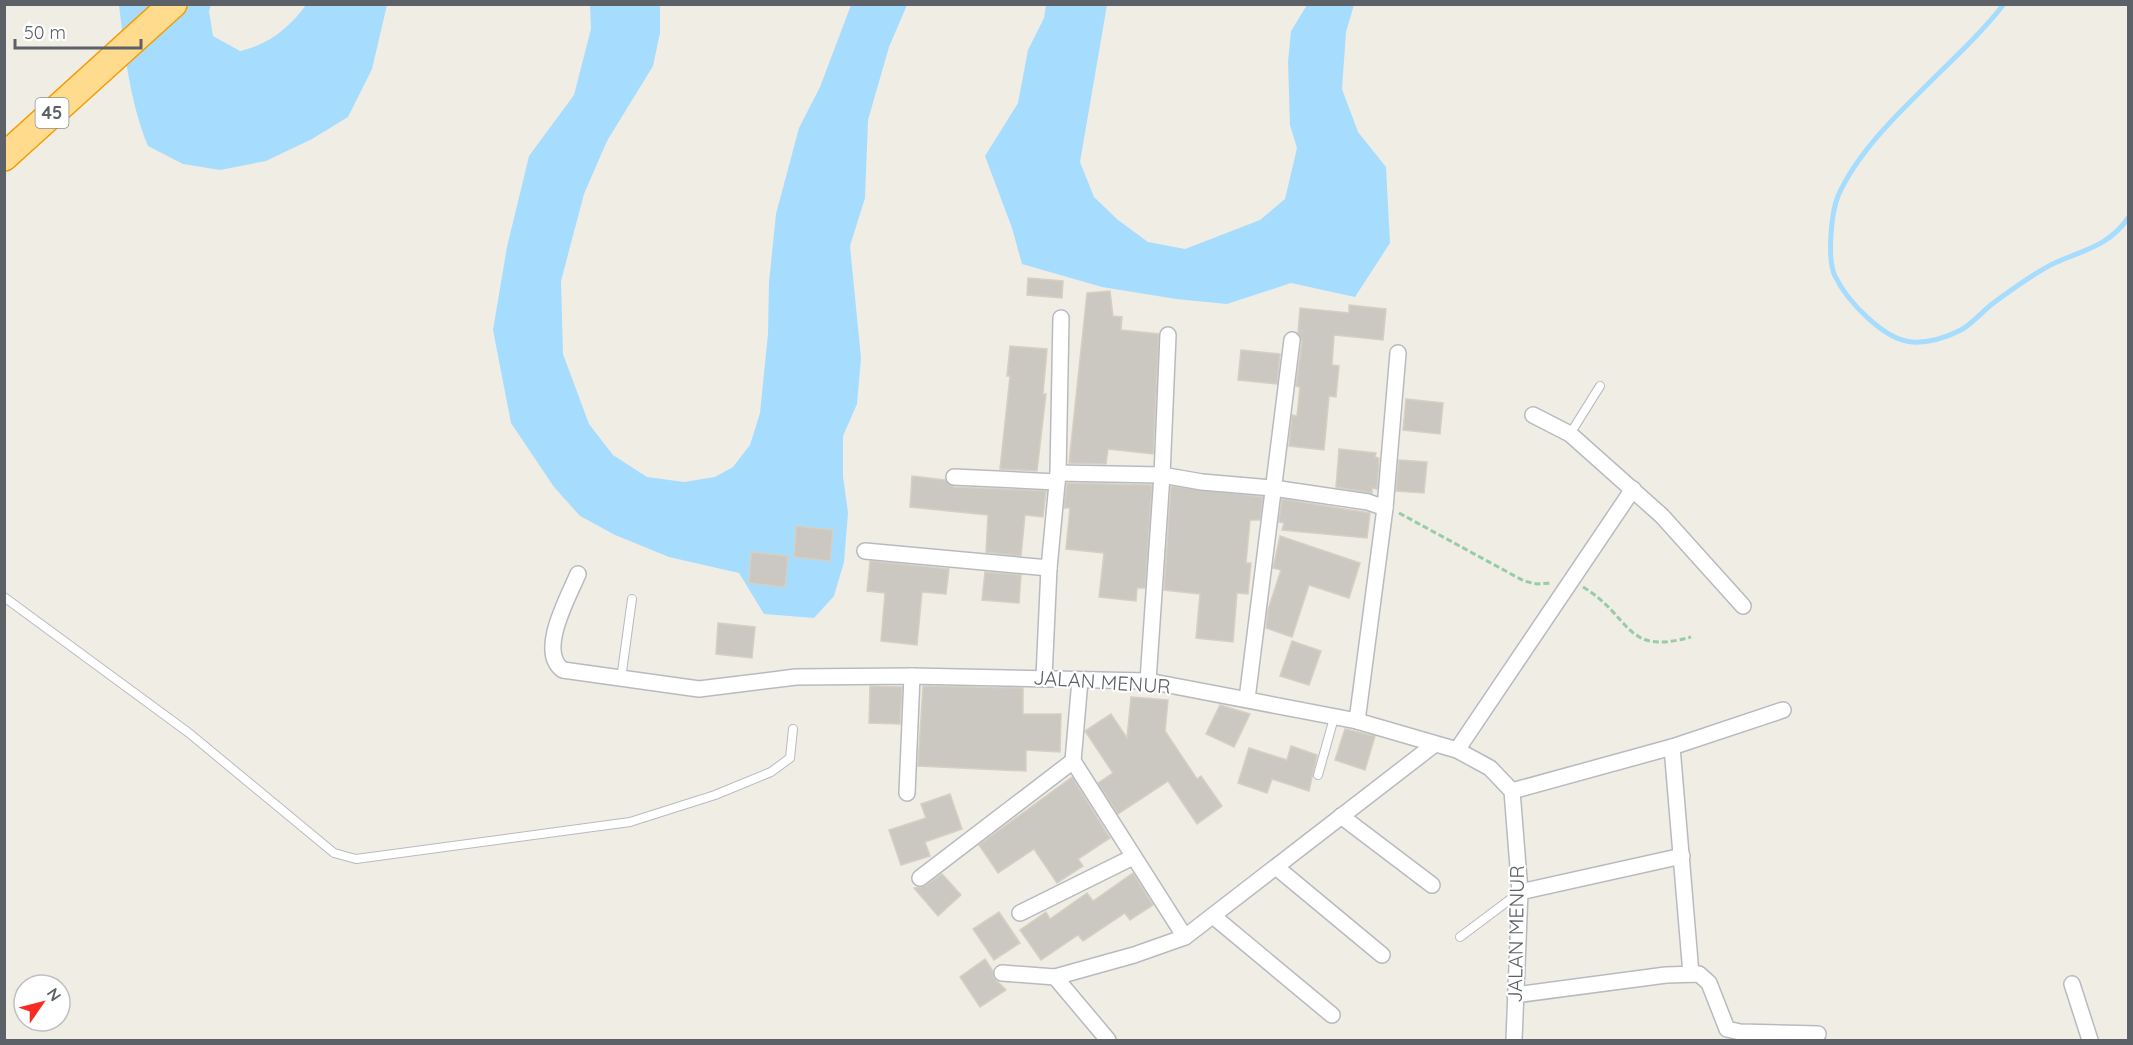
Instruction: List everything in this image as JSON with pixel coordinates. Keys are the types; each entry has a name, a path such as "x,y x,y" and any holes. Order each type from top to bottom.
{"highway":[{"name":"45","path":"4,157 173,4"}],"street":[{"path":"1044,677 1049,568 1058,477 1061,318"},
{"path":"1148,681 1162,475 1168,335"},
{"path":"1247,699 1292,340"},
{"path":"1357,721 1386,508 1398,353"},
{"path":"1533,415 1570,434 1633,489 1662,516 1743,606"},
{"path":"954,477 1162,475 1202,482 1273,488 1368,502 1386,508"},
{"path":"1457,750 1518,656 1572,581 1633,489"},
{"path":"865,551 1049,568"},
{"name":"JALAN MENUR","path":"578,574 552,640 552,656 563,670 621,680 699,689 796,677 1044,677 1148,681 1357,721 1457,750 1490,768 1512,791 1520,892 1514,1041"},
{"path":"907,792 912,676"},
{"path":"1080,680 1073,761 1185,937"},
{"path":"1512,791 1672,747 1783,710"},
{"path":"1002,973 1055,977 1134,955 1185,937 1436,744"},
{"path":"1672,747 1691,974"},
{"path":"920,878 1073,761"},
{"path":"1341,816 1432,885"},
{"path":"1520,892 1682,855"},
{"path":"1020,913 1133,857"},
{"path":"1276,867 1382,955"},
{"path":"1214,916 1332,1015"},
{"path":"1515,995 1666,975 1699,974 1707,978 1725,1027 1730,1031 1818,1034"},
{"path":"1055,977 1108,1041"},
{"path":"2072,984 2090,1041"}],"lane":[{"path":"1570,434 1600,386"},
{"path":"4,597 189,733 334,853 356,859 630,822 715,795 771,772 790,758 793,729"},
{"path":"621,680 632,599"},
{"path":"1318,775 1334,718"},
{"path":"1460,938 1520,892"}],"path":[{"path":"1386,508 1407,515 1524,581 1537,584 1572,581 1609,605 1630,631 1645,642 1673,642 1691,637"}],"water":[{"path":"119,5 211,5 209,11 213,36 240,51 269,40 292,21 306,5 387,5 372,69 348,117 312,139 266,161 220,170 183,164 148,146 132,94"},
{"path":"590,5 660,5 660,33 653,66 607,141 584,194 561,281 563,354 589,424 613,455 647,477 684,482 715,477 733,467 750,445 760,413 776,214 799,128 820,87 851,5 907,5 889,47 868,120 865,198 850,246 861,358 857,404 843,436 843,476 848,513 844,562 834,596 814,618 764,614 739,573 669,557 615,535 580,516 554,487 511,423 493,330 507,247 529,156 574,95 591,29"},
{"path":"1046,5 1107,5 1080,162 1094,197 1118,220 1148,242 1185,249 1260,220 1285,199 1297,148 1290,125 1288,62 1291,31 1307,5 1354,5 1346,32 1342,89 1358,132 1386,167 1390,243 1355,297 1291,283 1227,304 1176,299 1102,287 1022,264 1012,228 985,156 1018,103 1028,50 1044,18"}],"building":[{"path":"1028,278 1063,281 1062,298 1027,295"},
{"path":"1110,291 1113,316 1122,317 1121,330 1159,334 1153,454 1108,449 1106,464 1069,463 1087,293"},
{"path":"1349,305 1386,309 1383,340 1334,335 1332,365 1339,366 1336,397 1329,396 1324,450 1289,446 1292,415 1297,416 1300,387 1296,386 1302,341 1298,332 1300,308 1349,313"},
{"path":"1010,346 1047,349 1043,394 1046,394 1037,471 1000,469 1010,376 1007,376"},
{"path":"1241,350 1280,354 1277,384 1238,380"},
{"path":"1406,399 1443,403 1440,434 1403,430"},
{"path":"1339,449 1376,453 1375,457 1379,458 1377,489 1372,488 1372,493 1336,487"},
{"path":"1399,460 1427,462 1424,493 1396,491"},
{"path":"912,476 945,480 954,487 1046,491 1043,517 1025,515 1021,556 986,552 988,515 910,507"},
{"path":"1067,483 1152,485 1145,588 1137,588 1136,601 1099,597 1104,553 1066,549 1070,508 1064,508"},
{"path":"1171,486 1263,497 1260,520 1250,520 1246,563 1251,563 1248,594 1237,593 1233,642 1196,638 1200,594 1164,590"},
{"path":"1282,499 1370,513 1367,538 1282,530 1284,523 1279,522"},
{"path":"796,526 833,530 830,561 794,557"},
{"path":"1280,536 1360,563 1349,598 1309,585 1292,637 1266,628 1268,610 1281,570 1273,568"},
{"path":"751,552 788,556 785,587 749,583"},
{"path":"870,561 949,569 946,594 922,592 917,645 881,641 885,593 867,591"},
{"path":"985,572 1021,575 1019,603 982,600"},
{"path":"718,623 755,627 752,658 716,654"},
{"path":"1292,641 1321,651 1309,685 1280,676"},
{"path":"870,686 902,687 900,724 869,723"},
{"path":"923,686 1023,688 1023,714 1061,714 1060,752 1026,750 1026,771 918,766"},
{"path":"1131,697 1168,700 1165,731 1197,779 1201,776 1222,806 1197,824 1168,781 1118,814 1098,783 1113,773 1085,731 1111,714 1127,738"},
{"path":"1220,705 1250,714 1234,747 1206,734"},
{"path":"1345,729 1375,736 1365,770 1335,760"},
{"path":"1291,746 1317,755 1309,791 1272,779 1267,793 1238,783 1249,748 1287,760"},
{"path":"1072,777 1110,838 1078,859 1083,866 1057,883 1034,849 998,873 979,845"},
{"path":"950,794 962,829 925,842 930,856 901,865 889,830 926,818 921,804"},
{"path":"1133,873 1153,905 1130,920 1125,913 1083,941 1078,935 1041,960 1020,930 1046,912 1050,919 1087,893 1093,901"},
{"path":"942,874 961,895 938,916 914,888 925,886"},
{"path":"999,912 1020,943 994,960 973,929"},
{"path":"985,959 993,971 994,978 1006,990 980,1007 960,977"}],"waterway":[{"path":"2004,4 1891,121 1852,170 1838,196 1832,225 1831,259 1835,276 1848,297 1878,327 1901,340 1924,342 1956,333 1992,304 2042,270 2105,241 2128,218"}]}
